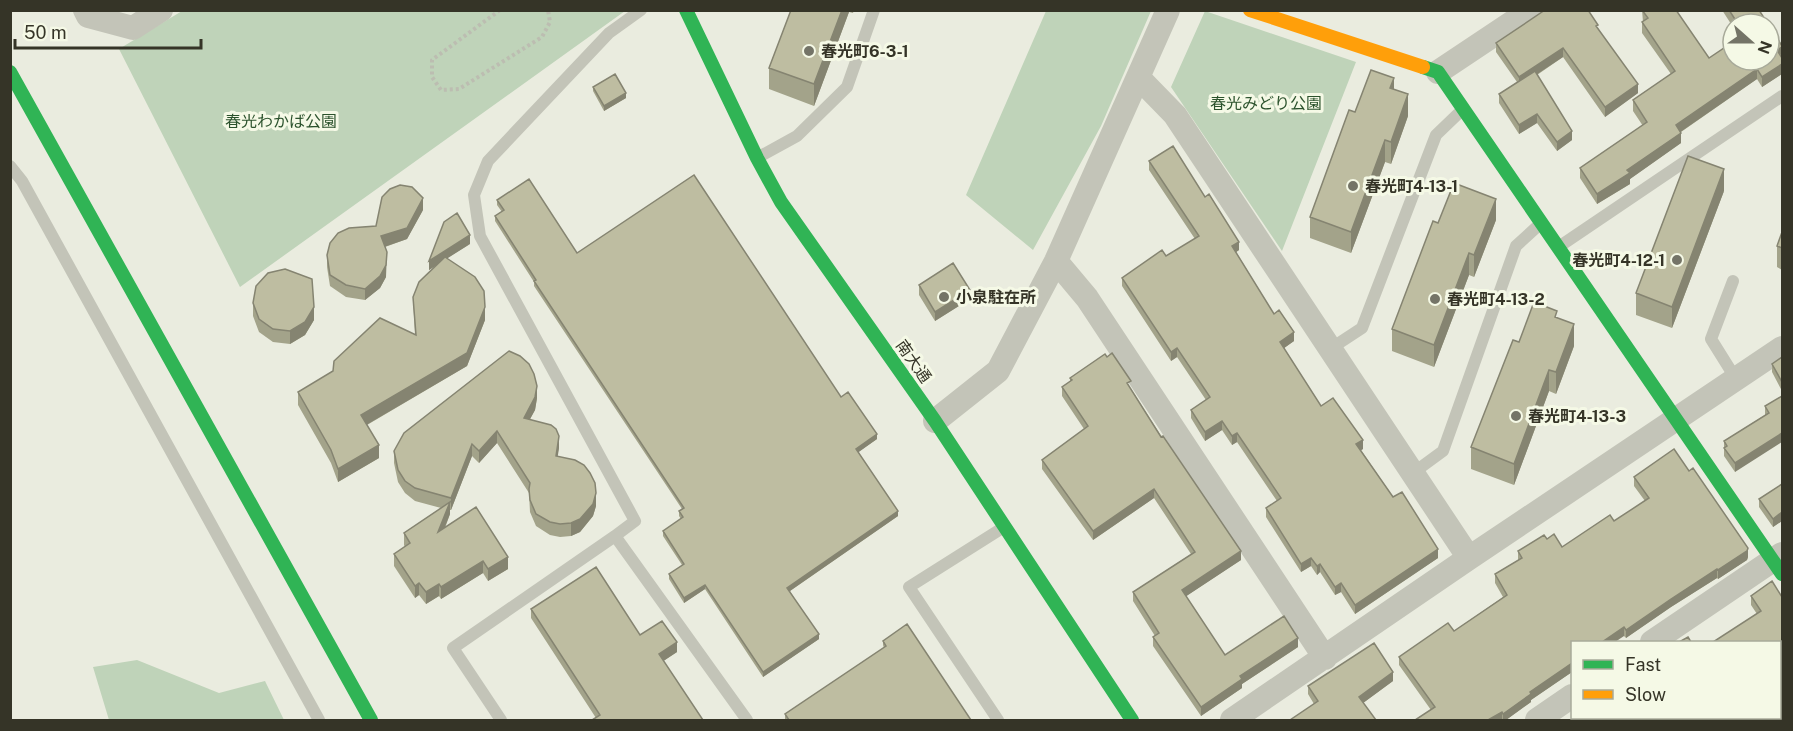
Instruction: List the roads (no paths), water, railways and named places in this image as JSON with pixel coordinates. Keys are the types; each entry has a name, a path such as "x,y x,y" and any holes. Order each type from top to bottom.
{"street":[{"path":"84,10 88,16 133,28 161,10"},
{"name":"南大通","path":"686,10 757,158 781,202 935,421 1132,720"},
{"path":"935,421 998,371 1056,261 1168,10"},
{"path":"1250,10 1310,25 1438,72 1557,248 1780,563 1654,641"},
{"path":"1438,72 1528,11"},
{"path":"10,72 371,720"},
{"path":"1138,77 1175,115 1469,558"},
{"path":"1056,261 1087,298 1325,658"},
{"path":"1232,720 1782,348"},
{"path":"1537,720 1571,697"}],"lane":[{"path":"501,720 453,648 635,521 480,236 474,195 488,161 609,33 641,10"},
{"path":"757,158 797,136 847,87 874,10"},
{"path":"1557,248 1782,96"},
{"path":"1330,349 1362,328 1436,135 1463,109"},
{"path":"10,166 22,180 319,720"},
{"path":"1413,473 1443,451 1516,246 1541,224"},
{"path":"1732,281 1711,339 1736,379"},
{"path":"998,720 909,588 1005,527"},
{"path":"615,536 747,720"}],"place":[{"name":"春光町6-3-1","path":"809,51"},
{"name":"春光町4-13-1","path":"1353,186"},
{"name":"春光町4-12-1","path":"1677,260"},
{"name":"小泉駐在所","path":"944,297"},
{"name":"春光町4-13-2","path":"1435,299"},
{"name":"春光町4-13-3","path":"1516,416"}],"park label":[{"name":"春光みどり公園","path":"1266,103"},
{"name":"春光わかば公園","path":"281,121"}]}
